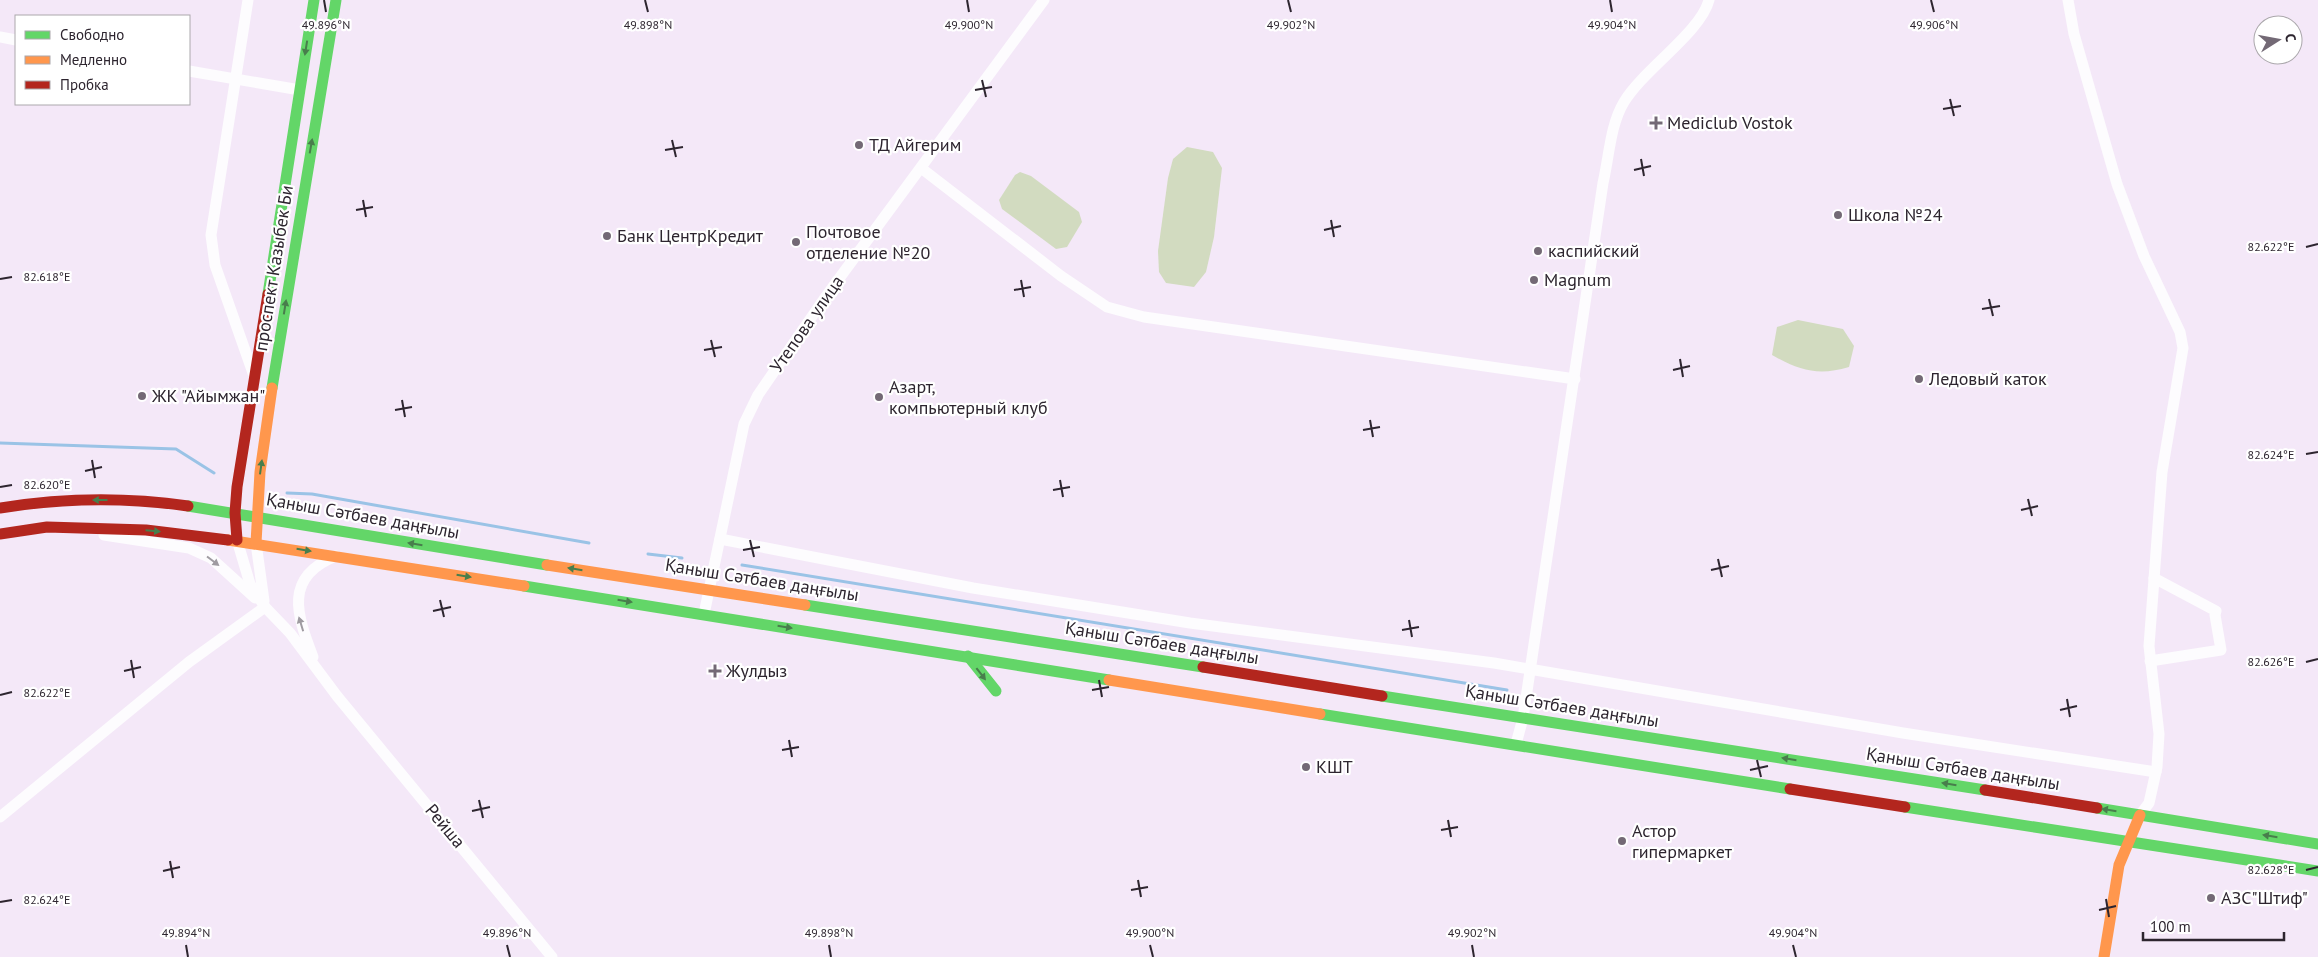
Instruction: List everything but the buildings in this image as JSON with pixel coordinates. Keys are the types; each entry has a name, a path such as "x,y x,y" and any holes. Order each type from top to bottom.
{"main road":[{"name":"проспект Казыбек Би","path":"238,540 235,513 253,373 314,0"},
{"name":"проспект Казыбек Би","path":"256,543 255,516 291,266 336,0"},
{"name":"Қаныш Сәтбаев даңғылы","path":"0,508 44,501 154,500 255,516 343,533 710,589 2318,844"},
{"path":"0,534 47,527 146,530 238,540 2318,871"},
{"path":"968,656 982,676 996,691"},
{"path":"2104,957 2119,865 2140,815"}],"street":[{"path":"248,0 211,236 215,265 253,373"},
{"name":"Утепова улица","path":"704,614 744,424 758,395 824,299 1044,0"},
{"path":"1516,744 1523,718 1603,183 1616,124 1623,104 1634,88 1707,10 1709,0"},
{"path":"2068,0 2074,34 2117,184 2144,256 2180,332 2183,348 2162,472 2149,646 2159,734 2156,772 2149,803 2140,815"},
{"path":"0,37 15,40"},
{"path":"190,70 300,90"},
{"path":"921,168 1061,276 1107,307 1144,317 1575,379"},
{"path":"47,527 189,548 211,558 265,607 290,633 318,670"},
{"path":"720,538 983,590 1190,623 1530,669 1903,733 2156,772"},
{"path":"238,540 250,584 265,607"},
{"path":"256,543 265,607"},
{"path":"318,670 299,620 298,602 302,585 310,570 320,562 337,556"},
{"path":"2150,660 2221,650 2215,615 2216,611 2154,578"},
{"path":"2,816 189,662 265,607"},
{"name":"Рейша","path":"318,670 337,696 552,957"}],"green space":[{"path":"1187,147 1213,152 1222,168 1214,237 1206,272 1194,287 1166,283 1159,272 1158,251 1168,178 1173,159"},
{"path":"1020,172 1031,176 1079,212 1082,222 1067,247 1056,249 1002,209 999,200 1015,175"},
{"path":"1798,320 1843,329 1854,346 1849,367 1828,371 1810,370 1792,365 1772,355 1777,327"}],"waterway":[{"path":"0,443 176,449 214,473"},
{"path":"287,493 312,494 589,543"},
{"path":"648,554 682,558"},
{"path":"742,565 1507,690"}],"traffic: fast":[{"path":"268,294 314,0"},
{"path":"272,388 336,0"},
{"path":"188,506 547,565"},
{"path":"524,586 1109,680"},
{"path":"805,605 1203,667"},
{"path":"968,656 996,691"},
{"path":"1382,696 1985,790"},
{"path":"1320,714 1790,789"},
{"path":"1905,807 2318,871"},
{"path":"2097,808 2318,844"}],"traffic: slow":[{"path":"256,543 260,472 272,388"},
{"path":"228,540 524,586"},
{"path":"547,565 805,605"},
{"path":"1109,680 1320,714"},
{"path":"2104,957 2119,865 2140,815"}],"traffic: jam":[{"path":"237,540 235,513 237,487 268,294"},
{"path":"0,508 46,502 94,500 141,501 188,506"},
{"path":"0,534 47,527 146,530 228,540"},
{"path":"1203,667 1382,696"},
{"path":"1790,789 1905,807"},
{"path":"1985,790 2097,808"}],"place":[{"name":"Mediclub Vostok","path":"1656,123"},
{"name":"ТД Айгерим","path":"859,145"},
{"name":"Школа №24","path":"1838,215"},
{"name":"Банк ЦентрКредит","path":"607,236"},
{"name":"Почтовое отделение №20","path":"796,242"},
{"name":"каспийский","path":"1538,251"},
{"name":"Magnum","path":"1534,280"},
{"name":"Ледовый каток","path":"1919,379"},
{"name":"ЖК \"Айымжан\"","path":"142,396"},
{"name":"Азарт, компьютерный клуб","path":"879,397"},
{"name":"Жулдыз","path":"715,671"},
{"name":"КШТ","path":"1306,767"},
{"name":"Астор гипермаркет","path":"1622,841"},
{"name":"АЗС\"Штиф\"","path":"2211,898"}]}
